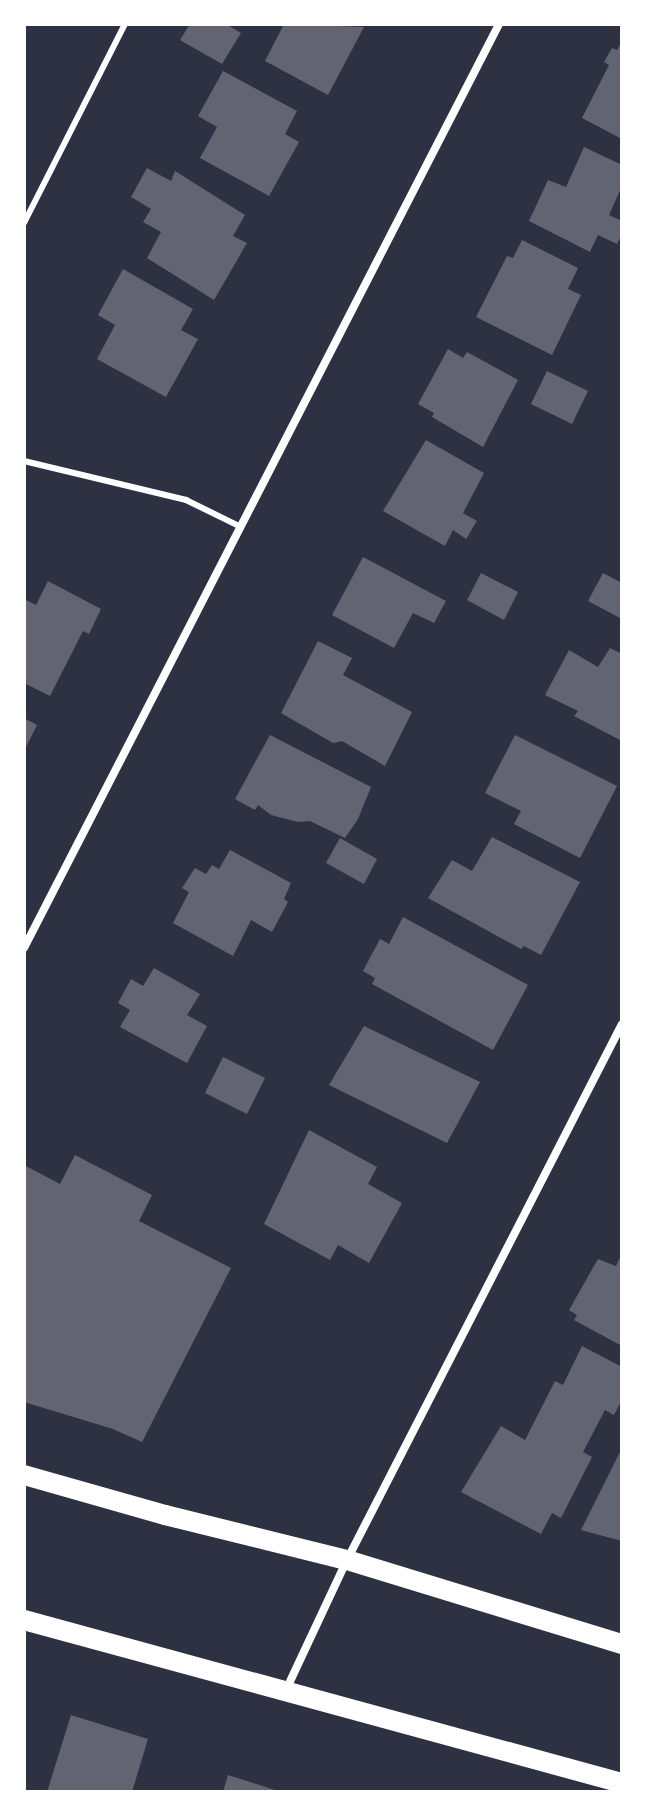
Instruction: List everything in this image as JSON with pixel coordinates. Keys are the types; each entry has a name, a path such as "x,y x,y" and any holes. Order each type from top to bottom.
{"main road":[{"path":"24,1475 165,1515 347,1560 622,1644"},
{"path":"24,1620 622,1783"}],"street":[{"path":"24,948 499,24"},
{"path":"286,1691 347,1560 622,1024"}],"lane":[{"path":"24,223 125,24"},
{"path":"24,461 186,500 241,527"}],"building":[{"path":"190,24 226,24 241,33 222,64 180,40"},
{"path":"284,24 364,27 328,95 265,61"},
{"path":"622,41 622,139 582,118 609,65 604,62 612,48 617,50"},
{"path":"223,71 297,111 285,134 299,142 269,196 200,158 217,127 198,116"},
{"path":"584,147 622,165 622,186 609,215 622,221 622,234 617,244 598,235 590,252 529,221 548,180 566,187"},
{"path":"147,168 171,181 175,171 245,215 233,236 247,243 214,300 147,258 161,232 143,222 151,209 131,197"},
{"path":"522,240 578,268 568,289 581,295 552,355 476,317 507,256 513,258"},
{"path":"123,269 193,309 181,330 198,339 166,397 97,359 115,325 98,315"},
{"path":"448,349 463,358 467,352 518,380 483,447 432,417 434,413 418,404"},
{"path":"547,371 588,391 572,424 531,404"},
{"path":"426,440 484,473 463,513 477,521 466,539 453,530 445,546 383,511"},
{"path":"363,557 446,601 434,623 413,613 394,648 332,615"},
{"path":"481,573 518,592 504,620 467,600"},
{"path":"603,573 622,583 622,619 588,601"},
{"path":"48,581 101,609 89,634 83,631 50,696 24,683 24,599 36,605"},
{"path":"318,641 352,658 343,675 412,712 385,766 342,741 333,743 281,713"},
{"path":"610,648 622,654 622,741 574,716 578,711 545,695 569,650 598,667"},
{"path":"24,718 37,725 24,751"},
{"path":"270,735 371,787 358,819 345,838 310,821 298,822 271,815 258,805 255,810 235,799"},
{"path":"515,735 617,786 580,858 514,824 521,811 485,793"},
{"path":"492,837 580,882 541,955 524,946 521,949 428,898 452,860 472,871"},
{"path":"340,838 377,859 364,884 326,863"},
{"path":"230,850 291,883 284,899 288,902 272,932 251,920 233,956 173,923 189,892 182,888 195,868 206,874 212,865 219,869"},
{"path":"403,917 528,985 493,1050 372,984 375,978 363,971 380,939 389,944"},
{"path":"154,968 200,994 187,1015 207,1026 187,1063 120,1027 130,1010 118,1003 131,979 143,986"},
{"path":"364,1026 480,1082 447,1143 329,1085"},
{"path":"223,1057 265,1078 247,1114 205,1093"},
{"path":"309,1130 377,1167 368,1184 402,1203 369,1263 338,1245 330,1260 264,1224"},
{"path":"75,1155 152,1195 139,1221 231,1268 142,1442 113,1429 24,1402 24,1165 60,1184"},
{"path":"622,1253 622,1346 574,1320 577,1315 569,1310 598,1259 616,1266"},
{"path":"582,1346 622,1367 622,1399 614,1415 605,1410 583,1452 592,1457 561,1518 552,1513 541,1534 461,1492 501,1426 525,1440 555,1381 563,1385"},
{"path":"622,1448 622,1541 581,1530"},
{"path":"71,1715 148,1739 132,1792 47,1792"},
{"path":"228,1775 278,1791 278,1792 223,1792"}]}
